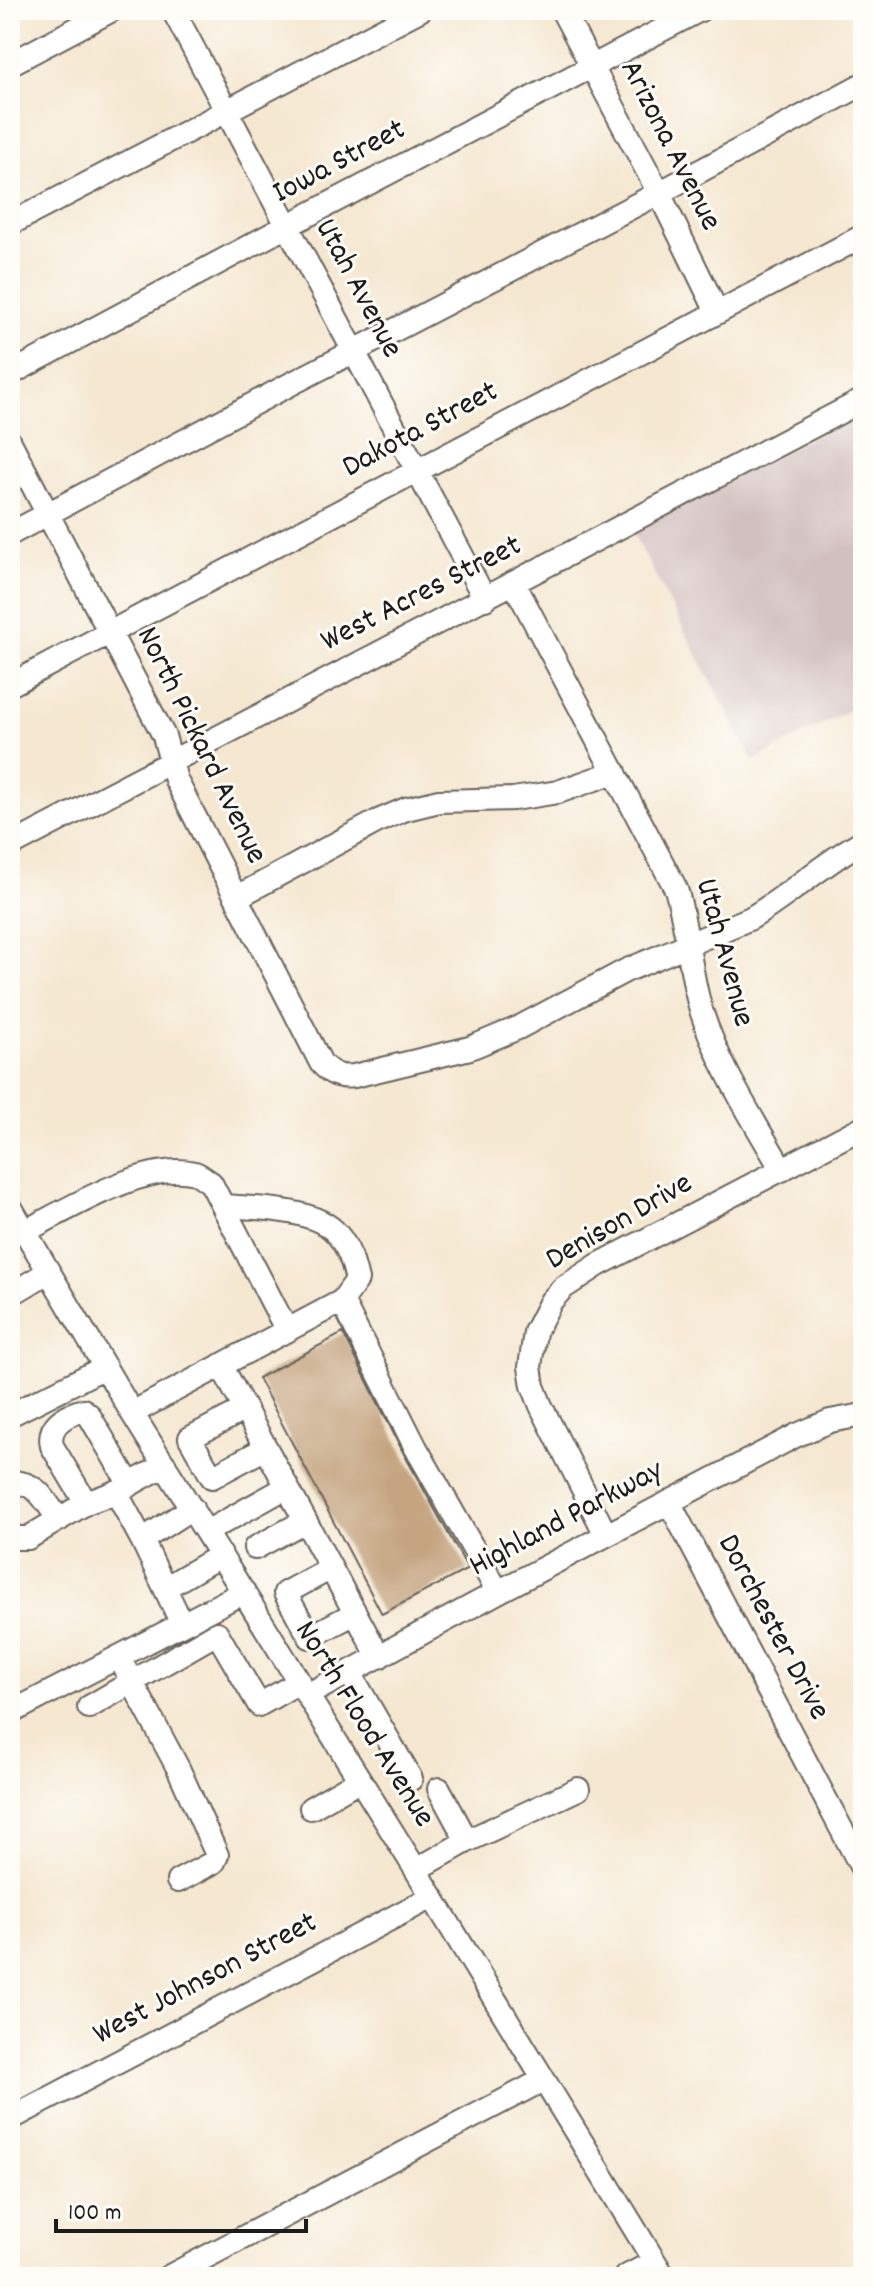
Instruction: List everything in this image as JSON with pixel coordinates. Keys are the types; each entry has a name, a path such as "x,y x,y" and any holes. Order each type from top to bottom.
{"street":[{"path":"10,64 112,10"},
{"name":"Utah Avenue","path":"173,10 485,599"},
{"path":"10,224 420,10"},
{"name":"Arizona Avenue","path":"562,10 659,193 717,312"},
{"name":"Iowa Street","path":"10,374 700,10"},
{"path":"10,534 863,84"},
{"name":"Dakota Street","path":"10,685 863,236"},
{"name":"West Acres Street","path":"10,846 863,400"},
{"name":"North Pickard Avenue","path":"10,442 164,736 176,780 321,1063 334,1075 354,1076 470,1048 518,1028 625,971 688,946"},
{"name":"Utah Avenue","path":"514,583 676,889 683,914 692,978 710,1034 742,1100 782,1170"},
{"path":"237,897 406,809 439,801 501,800 558,792 615,772"},
{"path":"688,946 770,907 825,864 863,841"},
{"name":"Denison Drive","path":"606,1535 533,1386 531,1348 542,1314 563,1288 577,1278 863,1127"},
{"path":"24,1232 97,1193 166,1171 197,1174 211,1183 287,1331"},
{"path":"132,1413 342,1301 357,1280 353,1259 336,1232 314,1218 223,1206"},
{"name":"North Flood Avenue","path":"10,1208 132,1413 659,2269"},
{"path":"10,1295 48,1272"},
{"path":"342,1301 416,1448 498,1592"},
{"path":"221,1365 379,1657"},
{"path":"10,1415 105,1367"},
{"path":"245,1409 190,1438 212,1477 266,1448"},
{"path":"86,1503 52,1446 50,1436 55,1424 83,1410 112,1454 142,1540 182,1624"},
{"name":"Highland Parkway","path":"132,1682 217,1633 259,1705 350,1673 498,1592 821,1424 863,1415"},
{"path":"10,1533 16,1538 28,1538 86,1503 123,1489 165,1465"},
{"path":"10,1482 23,1482 39,1491 59,1520"},
{"path":"206,1532 287,1487"},
{"name":"Dorchester Drive","path":"669,1502 863,1870"},
{"path":"142,1540 192,1508"},
{"path":"255,1548 305,1521"},
{"path":"165,1588 221,1555"},
{"path":"331,1568 285,1593 310,1637 355,1613"},
{"path":"10,1713 244,1592"},
{"path":"119,1657 179,1770 217,1855 214,1862 178,1881"},
{"path":"350,1673 411,1779"},
{"path":"89,1707 132,1682"},
{"path":"311,1808 359,1780"},
{"path":"439,1789 467,1841"},
{"path":"416,1870 467,1841 578,1789"},
{"name":"West Johnson Street","path":"10,2119 432,1897"},
{"path":"168,2277 543,2080"},
{"path":"625,2277 659,2269"}],"shaded area":[{"path":"863,410 863,703 753,761 632,531"}],"building":[{"path":"343,1333 404,1454 468,1569 382,1614 258,1378"}]}
